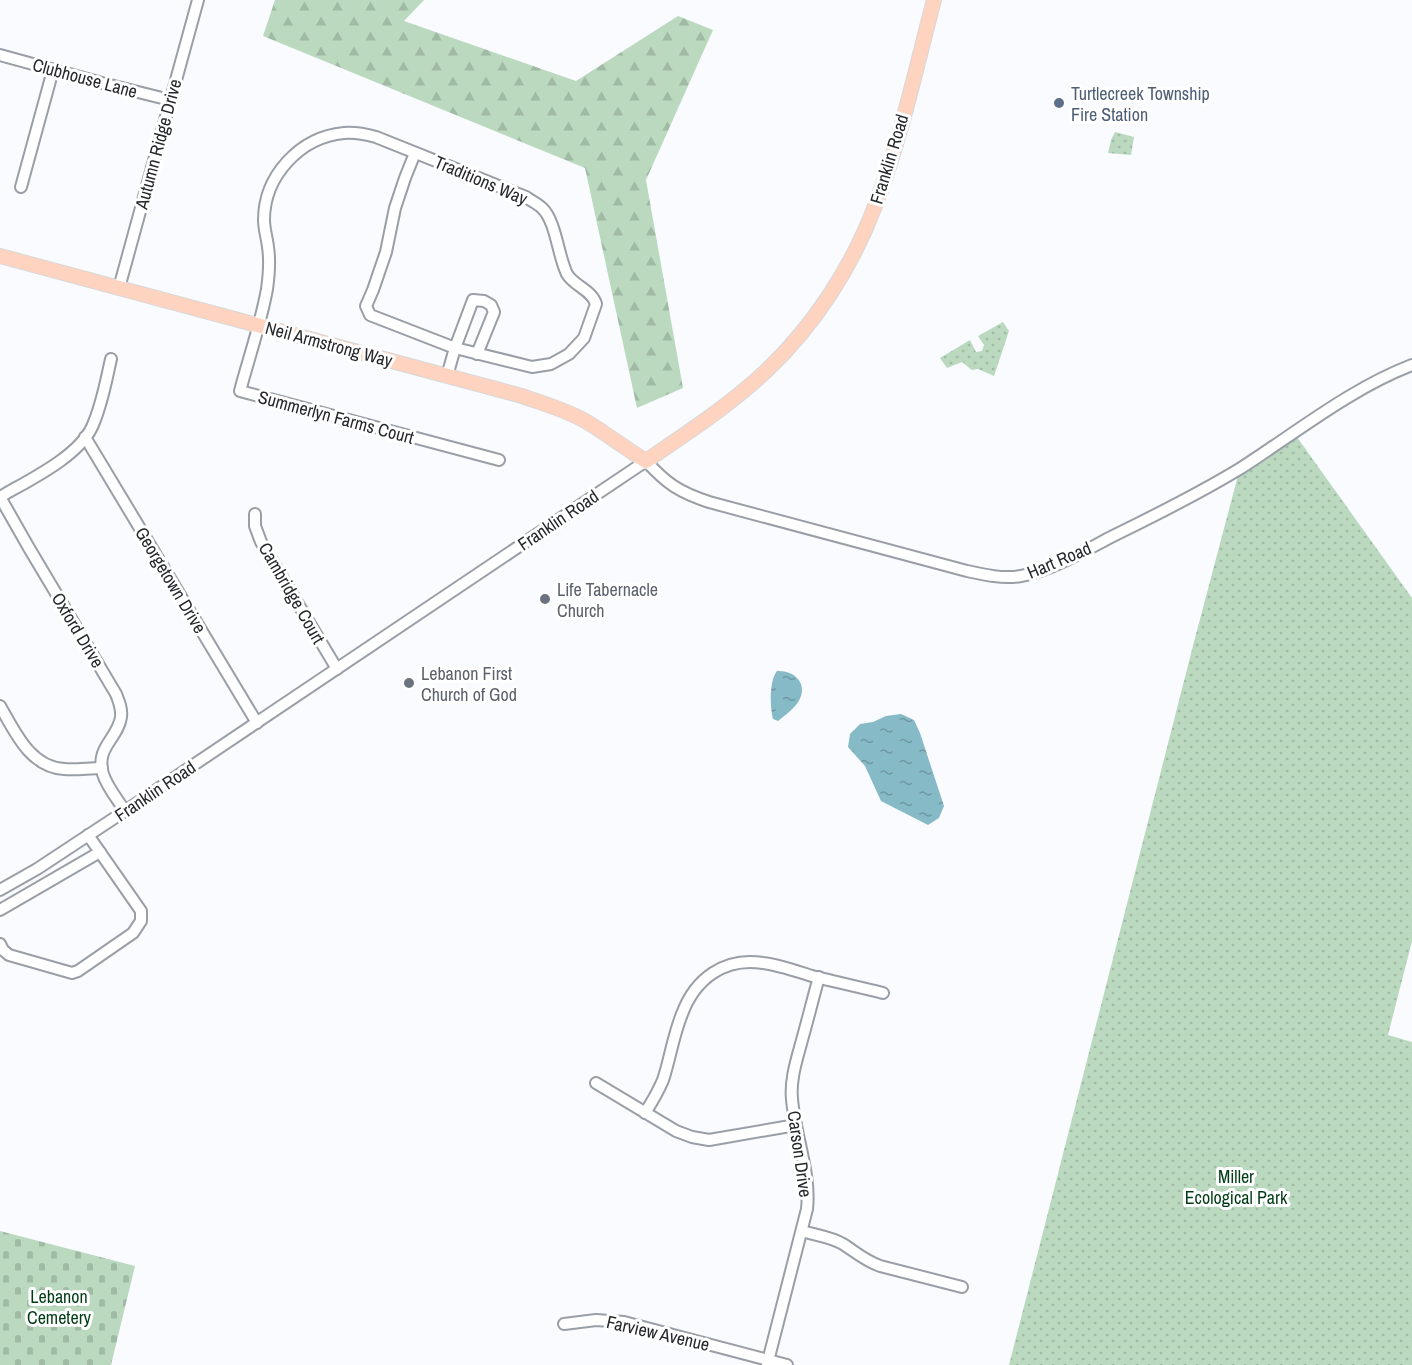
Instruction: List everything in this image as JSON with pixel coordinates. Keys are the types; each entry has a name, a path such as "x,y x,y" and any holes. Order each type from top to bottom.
{"main road":[{"name":"Franklin Road","path":"646,461 735,398 761,376 790,346 829,295 856,248 875,207 900,128 934,0"},
{"name":"Neil Armstrong Way","path":"0,256 522,396 562,410 587,422 646,461"}],"street":[{"name":"Autumn Ridge Drive","path":"119,288 198,0"},
{"name":"Clubhouse Lane","path":"0,55 170,100"},
{"path":"21,187 53,70"},
{"name":"Traditions Way","path":"258,325 267,288 268,246 264,219 270,188 281,168 304,147 327,136 351,133 376,136 526,198 543,209 549,218 566,272 572,281 595,299 596,304 584,338 569,354 551,364 532,367 454,348 370,315 366,306 386,252 395,208 415,153"},
{"path":"447,376 454,348 473,300 484,301 491,305 494,312 477,354"},
{"name":"Summerlyn Farms Court","path":"258,325 240,391 499,460"},
{"path":"0,497 60,461 86,437 98,411 111,359"},
{"name":"Hart Road","path":"646,461 663,479 677,489 709,502 967,571 990,576 1018,577 1046,569 1179,503 1239,468 1349,396 1412,364"},
{"name":"Georgetown Drive","path":"86,437 257,723"},
{"name":"Franklin Road","path":"0,890 37,869 125,811 646,461"},
{"name":"Oxford Drive","path":"0,497 114,689 120,704 120,721 103,751 102,768"},
{"name":"Cambridge Court","path":"255,514 255,526 261,542 337,669"},
{"path":"0,706 23,744 43,763 64,769 102,768 106,781 125,811"},
{"path":"0,944 9,955 72,973 133,933 141,921 141,911 88,835"},
{"path":"0,910 100,852"},
{"path":"645,1113 663,1079 680,1017 687,1001 696,987 719,969 730,965 764,963 883,993"},
{"name":"Carson Drive","path":"768,1363 807,1209 808,1185 796,1125 792,1082 819,977"},
{"path":"596,1083 676,1131 692,1137 704,1139 732,1137 796,1125"},
{"path":"802,1231 833,1239 880,1266 962,1287"},
{"name":"Farview Avenue","path":"564,1323 596,1320 624,1322 768,1363 787,1365"}],"green space":[{"path":"275,0 424,0 404,21 576,81 678,16 713,30 646,180 683,388 637,408 585,168 263,36"},
{"path":"1115,132 1134,137 1131,155 1108,153"},
{"path":"1003,322 1009,331 994,376 978,369 972,370 962,362 947,368 940,358 970,340 976,352 982,351 984,345 978,336"},
{"name":"Miller Ecological Park","path":"1294,433 1412,598 1412,941 1388,1035 1412,1042 1412,1365 1009,1365 1240,468"},
{"name":"Lebanon Cemetery","path":"0,1231 135,1266 111,1365 0,1365"}],"water":[{"path":"777,671 784,671 796,677 802,687 800,699 796,705 778,721 773,719 771,701 771,687"},
{"path":"901,714 914,720 944,806 939,818 928,825 881,801 865,766 848,747 850,734 860,724"}],"place":[{"name":"Turtlecreek Township Fire Station","path":"1059,103"},
{"name":"Life Tabernacle Church","path":"545,599"},
{"name":"Lebanon First Church of God","path":"409,683"}]}
